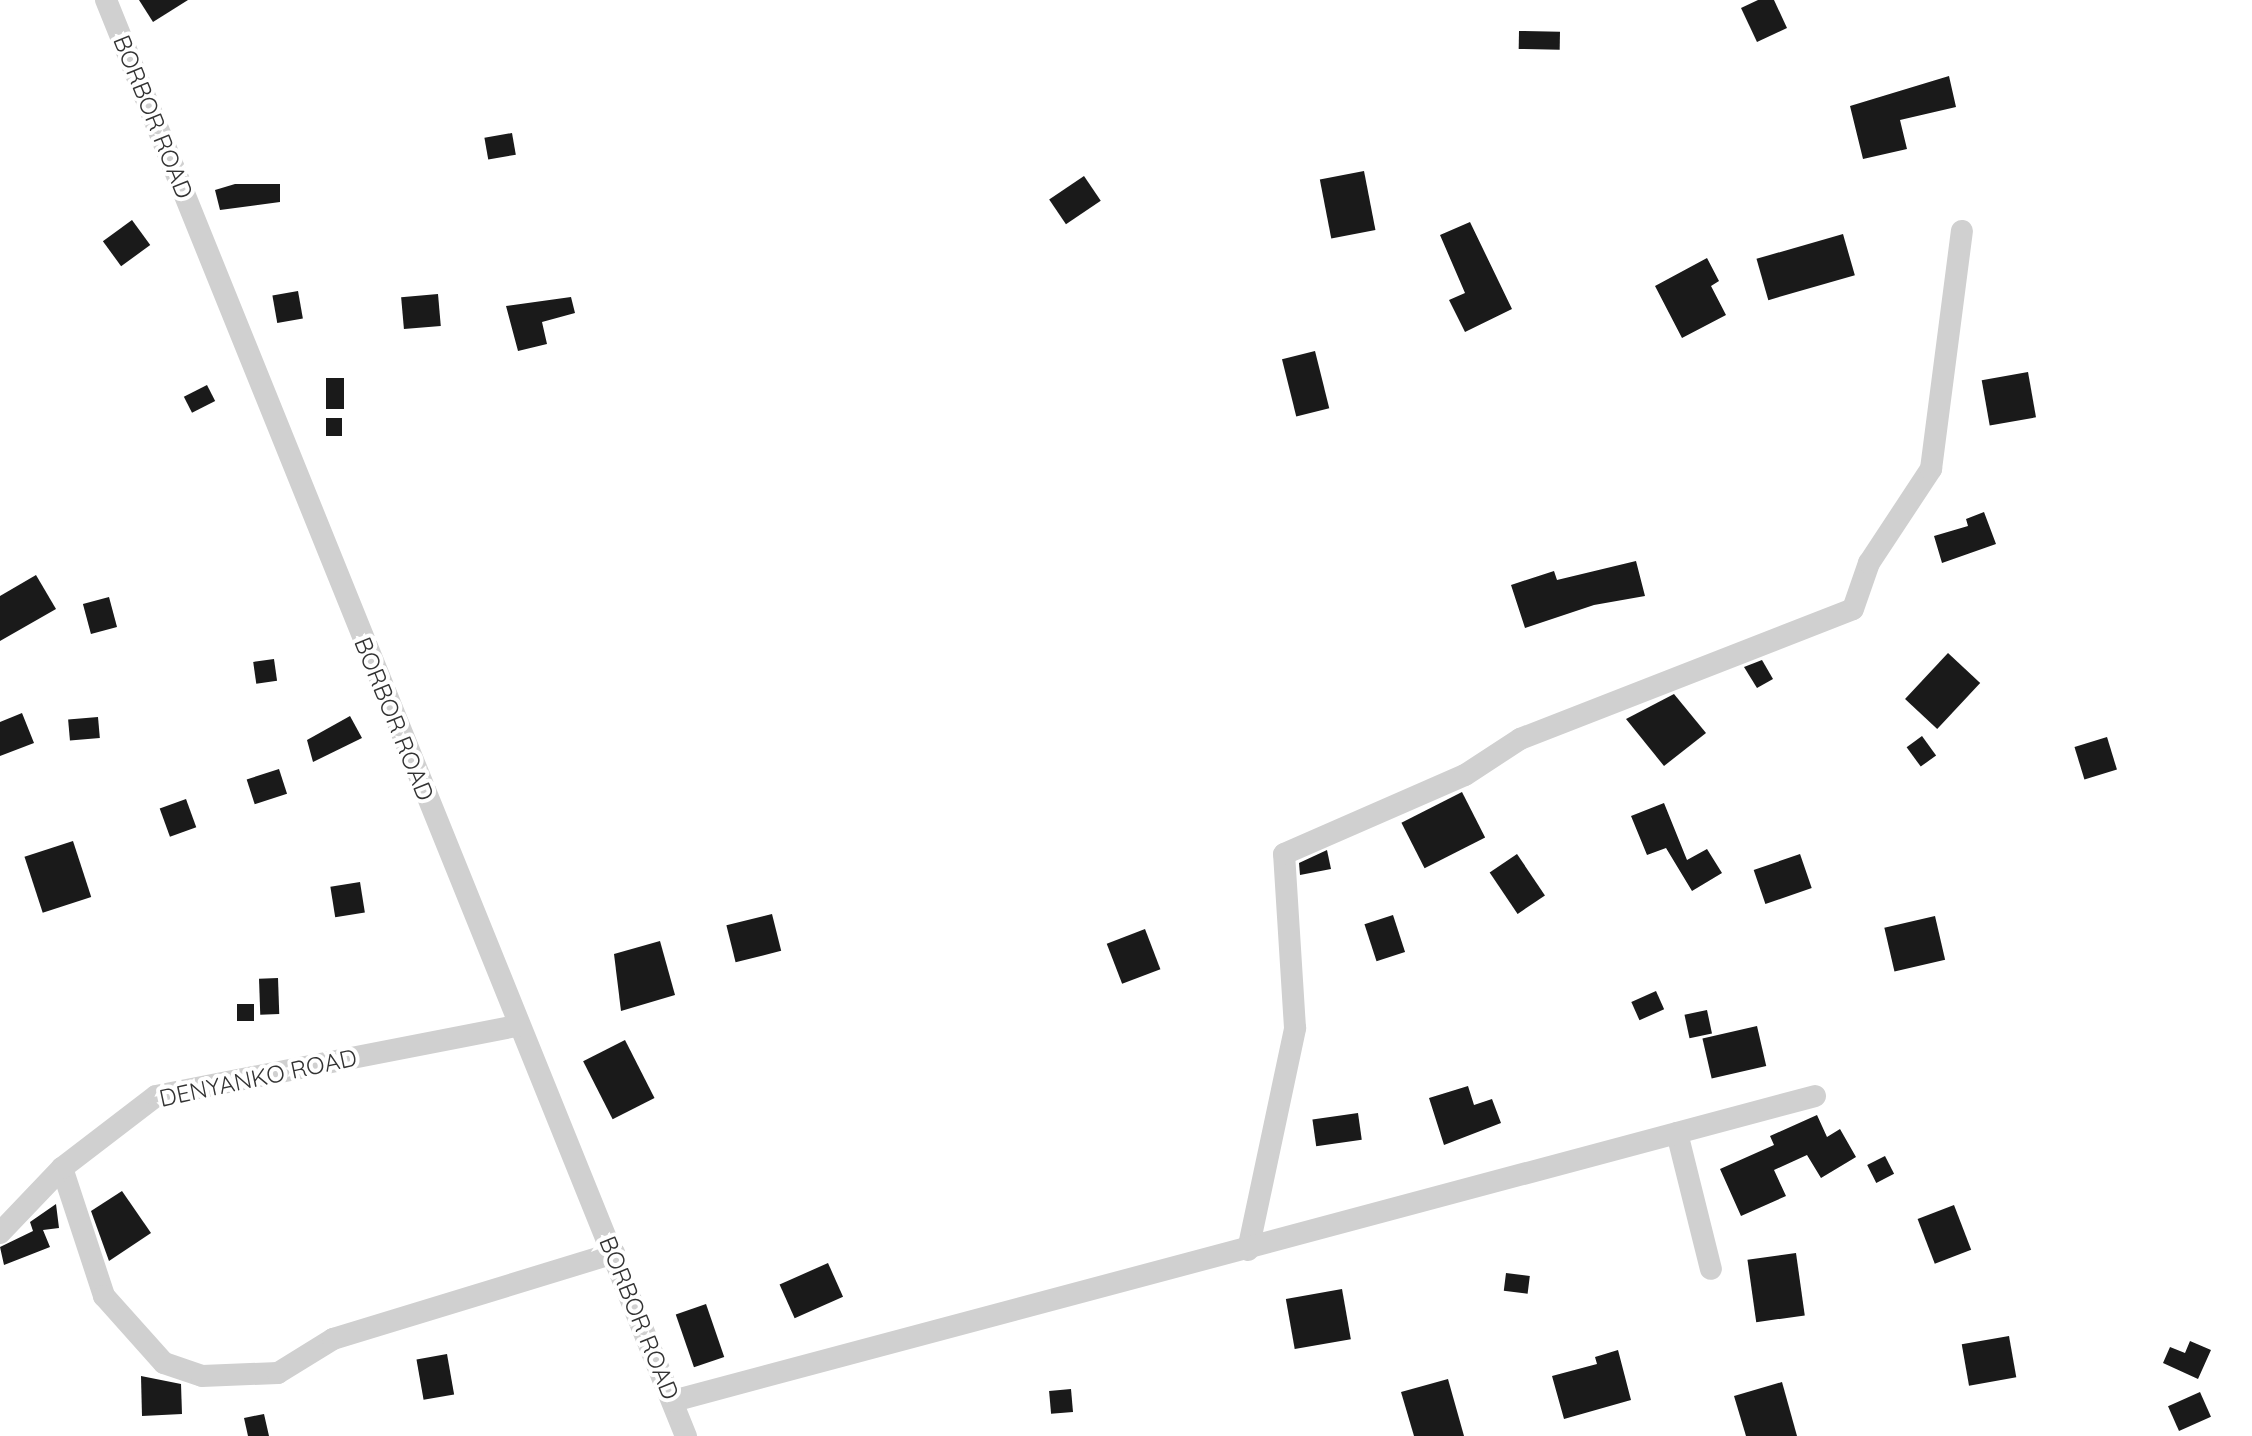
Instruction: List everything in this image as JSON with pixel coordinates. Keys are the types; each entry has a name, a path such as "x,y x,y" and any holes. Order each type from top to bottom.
{"street":[{"name":"BORBOR ROAD","path":"106,0 517,1026 614,1253 686,1436"},
{"path":"1248,1250 1295,1028 1284,854 1465,775 1520,739 1853,609 1869,563 1931,469 1962,231"},
{"name":"DENYANKO ROAD","path":"0,1233 62,1168 156,1096 517,1026"},
{"path":"673,1401 1248,1250 1815,1096"},
{"path":"1677,1133 1711,1269"},
{"path":"62,1168 104,1296 164,1363 202,1376 278,1373 333,1339 614,1253"}],"building":[{"path":"139,0 188,0 153,22"},
{"path":"1758,0 1774,0 1787,28 1757,42 1741,8"},
{"path":"1519,31 1560,32 1560,50 1519,49"},
{"path":"1949,76 1956,107 1900,120 1907,149 1863,159 1850,106"},
{"path":"512,133 516,155 488,160 484,138"},
{"path":"1364,171 1375,230 1331,238 1320,180"},
{"path":"1084,176 1101,201 1066,224 1049,199"},
{"path":"235,184 280,184 280,202 220,210 215,190"},
{"path":"132,220 150,245 121,266 103,241"},
{"path":"1470,222 1512,309 1465,332 1449,300 1465,293 1440,235"},
{"path":"1843,234 1855,275 1768,300 1756,259"},
{"path":"1707,258 1719,281 1711,286 1726,315 1682,338 1655,286"},
{"path":"298,291 303,319 277,323 272,296"},
{"path":"438,294 441,326 404,329 401,297"},
{"path":"571,297 575,313 542,322 547,344 518,351 506,306"},
{"path":"1315,351 1329,408 1296,416 1282,359"},
{"path":"2028,372 2036,417 1990,425 1982,380"},
{"path":"326,378 344,378 344,409 326,409"},
{"path":"207,385 215,401 192,413 184,397"},
{"path":"326,418 342,418 342,436 326,436"},
{"path":"1984,512 1996,544 1942,563 1934,536 1968,526 1966,519"},
{"path":"1636,561 1645,596 1594,605 1525,628 1511,585 1554,571 1557,580"},
{"path":"36,575 56,609 0,641 0,596"},
{"path":"109,597 117,627 91,634 83,604"},
{"path":"1948,653 1980,683 1937,729 1905,699"},
{"path":"274,659 277,681 256,684 253,662"},
{"path":"1762,660 1773,679 1757,688 1744,667"},
{"path":"1674,694 1706,733 1664,766 1626,719"},
{"path":"22,713 34,743 0,756 0,722"},
{"path":"350,716 362,738 313,762 307,740"},
{"path":"98,717 100,738 70,741 68,720"},
{"path":"1922,736 1936,755 1921,767 1907,747"},
{"path":"2107,737 2117,770 2084,779 2074,747"},
{"path":"279,769 287,794 255,804 247,780"},
{"path":"1462,792 1485,837 1425,868 1401,823"},
{"path":"186,799 196,827 170,837 160,809"},
{"path":"1664,803 1687,860 1707,849 1722,873 1692,891 1666,848 1647,855 1631,816"},
{"path":"73,841 91,897 43,913 24,857"},
{"path":"1327,850 1331,869 1300,875 1299,863"},
{"path":"1517,854 1545,895 1518,914 1490,872"},
{"path":"1800,854 1812,888 1765,904 1754,870"},
{"path":"360,882 365,913 335,917 330,887"},
{"path":"772,914 781,951 736,962 726,925"},
{"path":"1393,915 1405,952 1377,961 1364,924"},
{"path":"1935,916 1945,960 1894,972 1884,928"},
{"path":"1145,929 1160,969 1122,984 1107,944"},
{"path":"660,941 675,995 621,1011 614,954"},
{"path":"278,978 279,1014 260,1015 259,979"},
{"path":"1656,991 1664,1009 1639,1020 1631,1002"},
{"path":"237,1004 254,1004 254,1021 237,1021"},
{"path":"1707,1010 1712,1033 1689,1038 1685,1015"},
{"path":"1757,1026 1766,1066 1712,1079 1702,1039"},
{"path":"625,1040 655,1098 613,1119 583,1061"},
{"path":"1468,1086 1474,1105 1492,1099 1501,1123 1444,1145 1429,1098"},
{"path":"1358,1113 1362,1140 1316,1146 1312,1119"},
{"path":"1817,1115 1827,1137 1840,1129 1856,1157 1821,1178 1807,1155 1774,1170 1786,1196 1741,1216 1720,1169 1774,1145 1770,1136"},
{"path":"1885,1156 1894,1174 1876,1183 1867,1165"},
{"path":"122,1191 151,1233 109,1261 91,1211"},
{"path":"56,1204 59,1228 43,1230 50,1247 4,1265 0,1247 33,1231 30,1222"},
{"path":"1954,1205 1971,1250 1935,1264 1918,1219"},
{"path":"1796,1253 1805,1315 1756,1322 1747,1260"},
{"path":"828,1263 843,1297 795,1318 780,1285"},
{"path":"1506,1273 1530,1276 1528,1294 1504,1291"},
{"path":"1342,1289 1351,1339 1295,1349 1286,1299"},
{"path":"706,1304 724,1357 694,1367 676,1314"},
{"path":"2009,1336 2016,1377 1969,1386 1962,1344"},
{"path":"2190,1341 2211,1350 2198,1379 2163,1363 2170,1347 2185,1353"},
{"path":"1618,1350 1631,1400 1564,1419 1552,1376 1597,1364 1595,1357"},
{"path":"447,1354 454,1394 424,1400 416,1359"},
{"path":"141,1376 181,1384 182,1414 142,1416"},
{"path":"1448,1379 1464,1436 1414,1436 1401,1392"},
{"path":"1782,1382 1797,1436 1746,1436 1734,1396"},
{"path":"1071,1389 1073,1412 1051,1414 1049,1391"},
{"path":"2200,1392 2211,1417 2179,1431 2168,1406"},
{"path":"264,1414 269,1436 248,1436 244,1418"}]}
